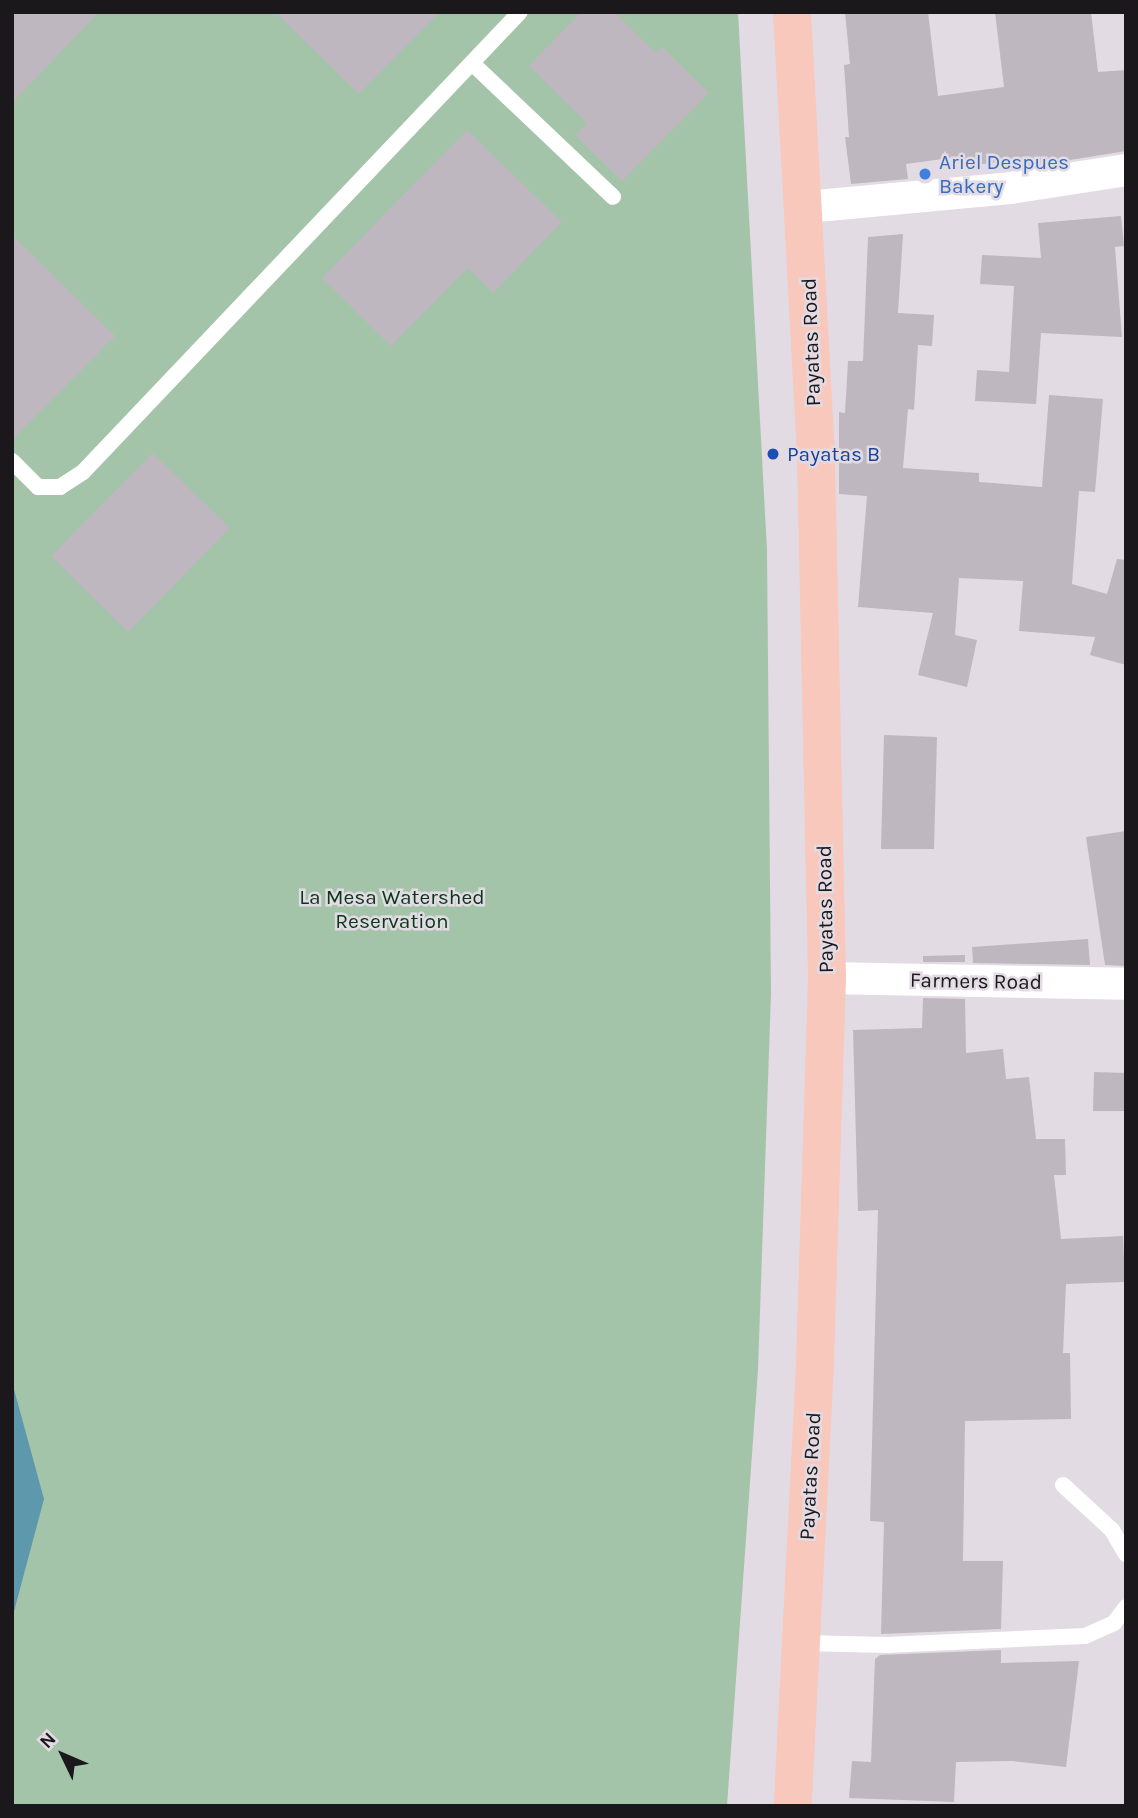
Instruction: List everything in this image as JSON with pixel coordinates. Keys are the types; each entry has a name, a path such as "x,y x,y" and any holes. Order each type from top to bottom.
{"main road":[{"name":"Payatas Road","path":"792,12 806,207 827,978 803,1643 793,1806"}],"street":[{"path":"806,207 1010,188 1126,170"},
{"name":"Farmers Road","path":"827,978 1126,984"}],"lane":[{"path":"12,461 38,487 60,487 83,472 520,12"},
{"path":"473,64 613,197"},
{"path":"1063,1485 1112,1530 1126,1554"},
{"path":"803,1643 886,1645 1085,1636 1114,1623 1126,1607"}],"green space":[{"name":"La Mesa Watershed Reservation","path":"12,12 738,12 767,550 771,994 758,1370 727,1806 12,1806"}],"water":[{"path":"12,1382 44,1499 12,1619"}],"building":[{"path":"12,12 99,12 12,103"},
{"path":"275,12 440,12 359,94"},
{"path":"581,12 614,12 656,53 662,47 709,93 622,181 575,135 587,123 529,66"},
{"path":"845,12 928,12 938,96 1004,87 995,12 1091,12 1098,72 1126,70 1126,151 1008,170 1007,161 966,166 965,156 906,164 908,179 851,184 845,137 849,137 844,65 850,64"},
{"path":"467,130 562,222 493,293 468,268 391,346 322,278"},
{"path":"1121,216 1124,246 1115,247 1122,337 1041,333 1036,404 975,401 977,370 1009,372 1014,286 980,284 982,255 1041,258 1038,223"},
{"path":"903,234 898,313 934,315 932,346 918,345 914,410 908,409 903,468 979,473 979,482 1042,487 1049,395 1103,399 1095,492 1079,491 1072,584 1107,594 1117,559 1126,560 1126,665 1090,655 1095,637 1019,631 1023,581 959,578 955,635 977,640 967,687 918,675 933,613 858,607 867,496 839,494 839,412 845,413 848,361 863,361 868,237"},
{"path":"12,235 115,336 12,440"},
{"path":"153,453 230,528 128,632 51,556"},
{"path":"884,735 937,737 934,849 881,849"},
{"path":"1126,831 1126,966 1105,965 1086,837"},
{"path":"1088,939 1090,965 973,963 972,947"},
{"path":"965,955 965,962 923,962 923,956"},
{"path":"923,998 965,999 966,1053 1003,1049 1006,1079 1029,1077 1036,1139 1065,1139 1066,1175 1054,1175 1061,1239 1123,1236 1125,1282 1066,1284 1063,1353 1070,1353 1071,1419 965,1421 963,1561 1003,1561 1001,1629 881,1634 884,1522 870,1521 878,1210 858,1211 853,1030 922,1028"},
{"path":"1094,1072 1126,1073 1126,1111 1093,1111"},
{"path":"1001,1650 1001,1663 1079,1661 1066,1767 1012,1761 956,1762 954,1802 849,1798 852,1761 871,1762 875,1659 880,1655"}],"place":[{"name":"Ariel Despues Bakery","path":"925,174"},
{"name":"Payatas B","path":"773,454"}]}
